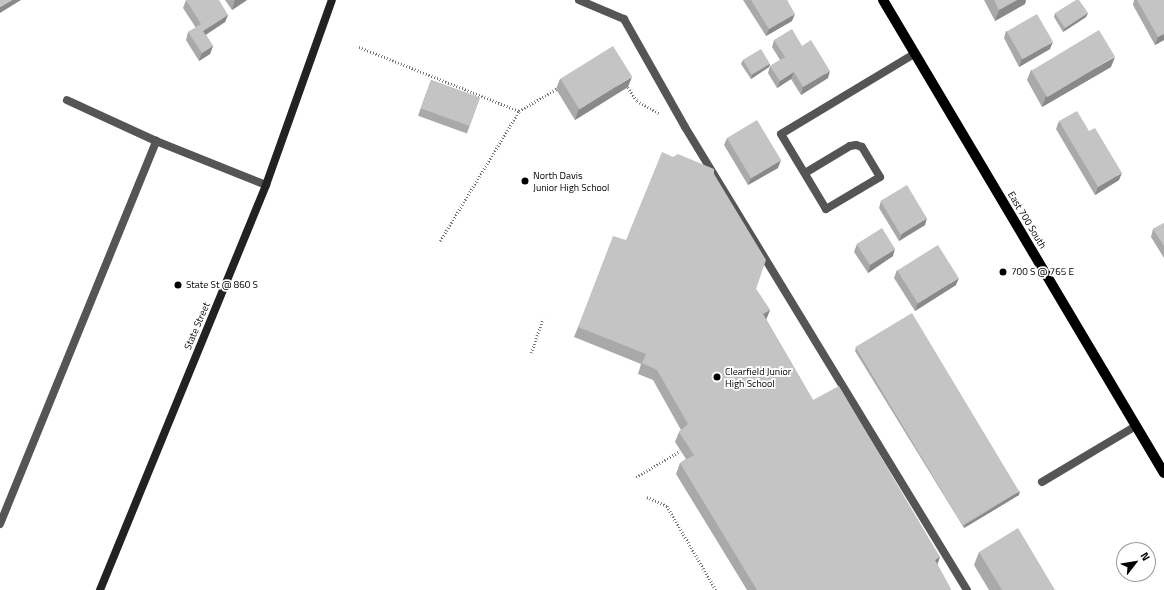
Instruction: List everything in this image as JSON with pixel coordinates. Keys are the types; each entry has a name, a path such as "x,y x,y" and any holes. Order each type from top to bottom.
{"main road":[{"name":"State Street","path":"100,590 266,185 332,0"},
{"name":"East 700 South","path":"883,0 1164,473"}],"lane":[{"path":"579,0 624,19 685,127 967,590"},
{"path":"805,173 850,146 856,145 862,147 880,177 826,209 780,134 914,54"},
{"path":"67,100 156,141 266,185"},
{"path":"0,524 156,141"},
{"path":"1042,482 1136,426"}],"path":[{"path":"359,47 518,111"},
{"path":"624,81 637,101 685,127"},
{"path":"440,241 518,111 563,85"},
{"path":"531,353 543,320"},
{"path":"636,477 680,451"},
{"path":"647,498 667,506 716,590"}],"building":[{"path":"0,0 12,0 0,7"},
{"path":"186,0 219,0 228,15 203,31 213,46 202,53 188,32 201,24"},
{"path":"751,0 787,0 795,14 769,29"},
{"path":"994,0 1017,0 999,10"},
{"path":"1076,0 1079,0 1088,13 1065,28 1055,13"},
{"path":"1137,0 1164,0 1164,34 1158,37"},
{"path":"1037,14 1053,42 1023,59 1007,32"},
{"path":"792,29 802,46 811,40 830,71 803,87 794,72 780,81 770,66 785,57 774,40"},
{"path":"1099,30 1115,57 1047,97 1031,71"},
{"path":"613,46 632,77 579,109 560,79"},
{"path":"761,49 770,64 752,74 743,60"},
{"path":"431,80 480,98 470,126 421,108"},
{"path":"1077,111 1089,131 1095,128 1122,173 1098,187 1059,121"},
{"path":"757,120 781,160 751,178 727,138"},
{"name":"Clearfield Junior High School","path":"662,152 673,157 678,154 714,169 714,174 766,260 756,289 770,310 763,314 813,400 839,386 940,557 935,560 951,589 950,590 757,590 680,463 694,455 679,432 688,424 657,370 642,363 646,354 578,327 613,236 626,240"},
{"path":"907,185 927,218 901,234 880,201"},
{"path":"1164,223 1164,246 1153,229"},
{"path":"882,228 895,249 870,265 857,244"},
{"path":"938,245 959,278 918,304 897,270"},
{"path":"912,313 1019,491 963,525 855,347"},
{"path":"1018,528 1055,590 1002,590 979,552"}],"place":[{"name":"North Davis Junior High School","path":"525,181"},
{"name":"700 S @ 765 E","path":"1003,272"},
{"name":"State St @ 860 S","path":"178,285"},
{"name":"Clearfield Junior High School","path":"717,377"}]}
